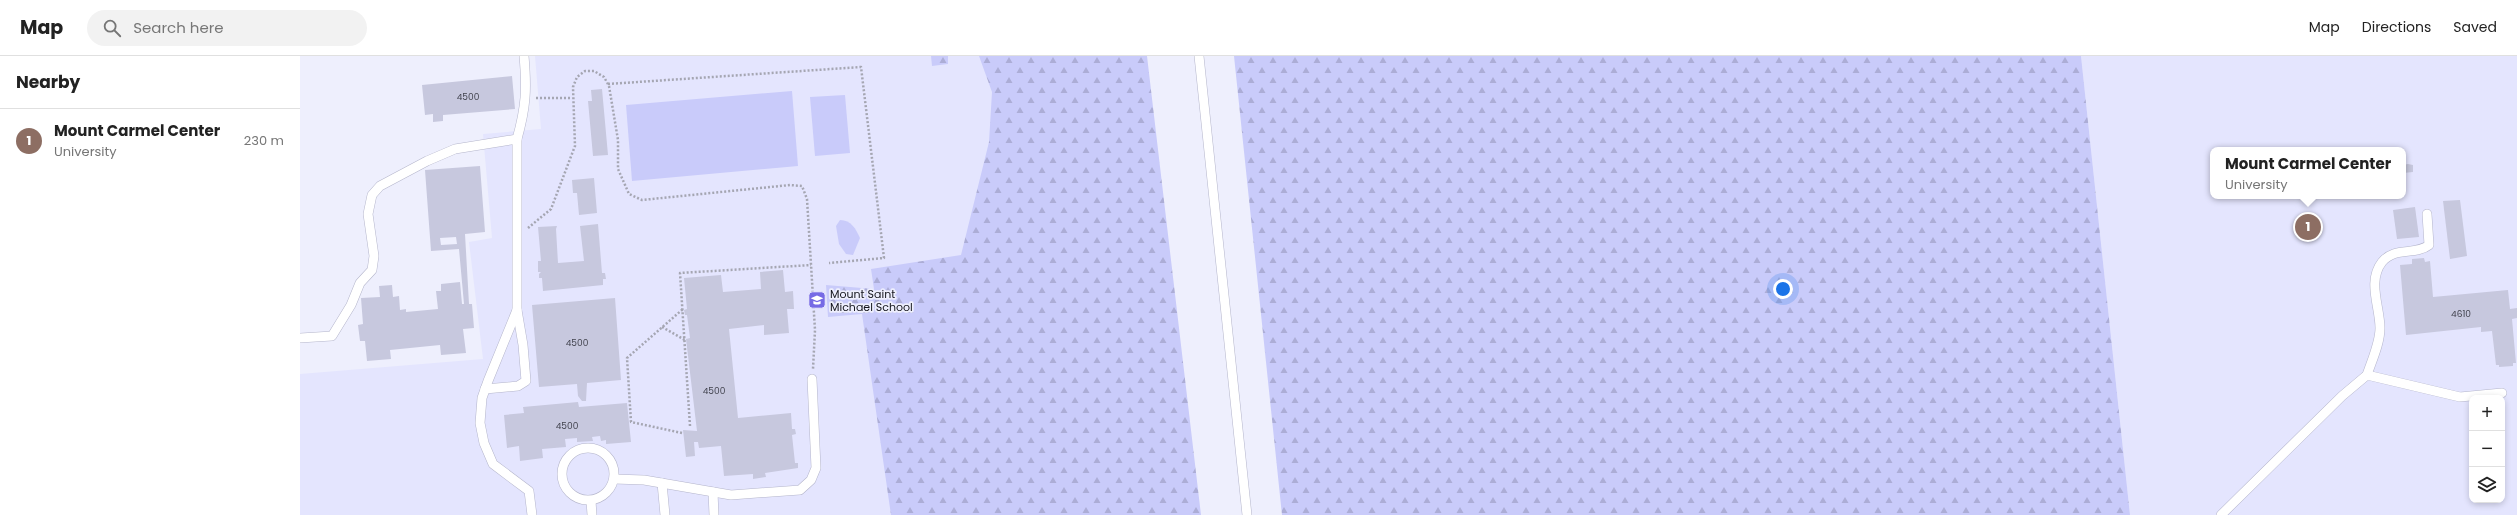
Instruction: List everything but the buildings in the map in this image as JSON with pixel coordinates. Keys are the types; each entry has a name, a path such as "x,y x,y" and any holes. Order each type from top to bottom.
{"lane":[{"path":"485,389 518,386 526,381 524,345 517,310 517,139 527,87 524,56"},
{"path":"1199,56 1247,515"},
{"path":"300,338 332,336 351,305 360,283 372,270 374,256 368,214 372,194 380,186 455,149 517,139"},
{"path":"2221,515 2342,396 2367,375 2374,356 2380,328 2375,276 2382,262 2396,252 2424,249 2429,245 2427,214"},
{"path":"517,310 485,389 480,423 484,444 492,464 529,491 532,515"},
{"path":"2367,375 2460,397 2502,393"},
{"path":"614,479 644,480 731,495 800,490 811,480 816,468 812,379"},
{"path":"583,448 600,451 612,463 614,479 606,494 591,501 574,497 563,483 561,474 568,457 583,448"},
{"path":"662,483 665,515"},
{"path":"713,492 714,515"},
{"path":"591,501 592,515"}],"path":[{"path":"608,84 861,67 884,258 829,263"},
{"path":"518,237 550,208 575,146 572,98 577,77 585,71 594,72 604,78 608,84 612,97 618,140 618,169 629,194 642,200 790,185 802,186 807,199 815,330 812,379"},
{"path":"526,98 572,98"},
{"path":"690,426 680,273 811,265"},
{"path":"682,308 626,358 631,422 682,434"},
{"path":"662,327 685,340"}],"shaded area":[{"name":"Mount Saint Michael School","path":"535,56 1136,56 1177,515 300,515 300,374 483,359 469,242 492,238 483,134 541,129"},
{"path":"2081,56 2517,56 2517,515 2130,515"}],"green space":[{"path":"931,56 948,56 948,64 932,66"},
{"path":"979,56 1147,56 1201,515 891,515 862,314 828,317 826,285 874,289 871,269 961,255 989,142 992,92"},
{"path":"1234,56 2081,56 2130,515 1282,515"},
{"path":"792,91 798,166 632,181 626,105"},
{"path":"845,95 850,153 815,156 810,97"},
{"path":"840,220 850,223 855,228 860,238 853,255 846,254 839,244 836,226"}],"place":[{"name":"Mount Carmel Center","path":"2308,227"},
{"name":"Mount Saint Michael School","path":"817,300"}]}
